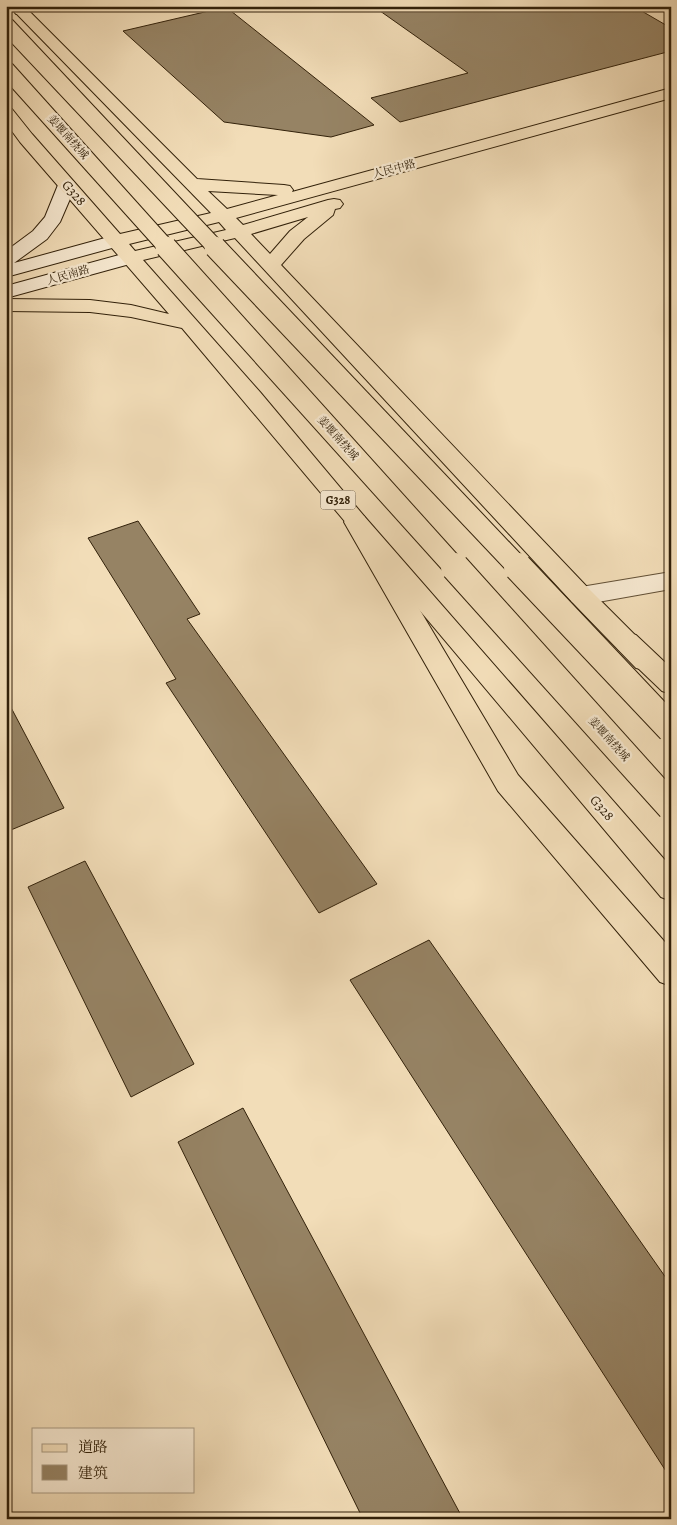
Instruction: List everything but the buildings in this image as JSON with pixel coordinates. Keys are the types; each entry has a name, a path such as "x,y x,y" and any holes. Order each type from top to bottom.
{"main road":[{"path":"15,12 239,232 581,596 671,686"},
{"path":"15,12 671,729"},
{"name":"姜堰南绕城","path":"6,69 671,807"},
{"name":"人民中路","path":"123,250 223,216 671,93"},
{"name":"G328","path":"6,112 26,138 123,250 253,397 356,522 671,888"},
{"path":"191,184 266,190 320,189"},
{"path":"6,260 40,235 54,218 67,185"},
{"path":"123,250 239,232 342,202 297,235 271,265"},
{"name":"人民南路","path":"6,271 123,250"},
{"name":"人民南路","path":"6,292 123,250"},
{"path":"6,305 90,306 131,311 189,324"},
{"path":"356,522 508,783 671,972"},
{"path":"581,596 671,580"}]}
